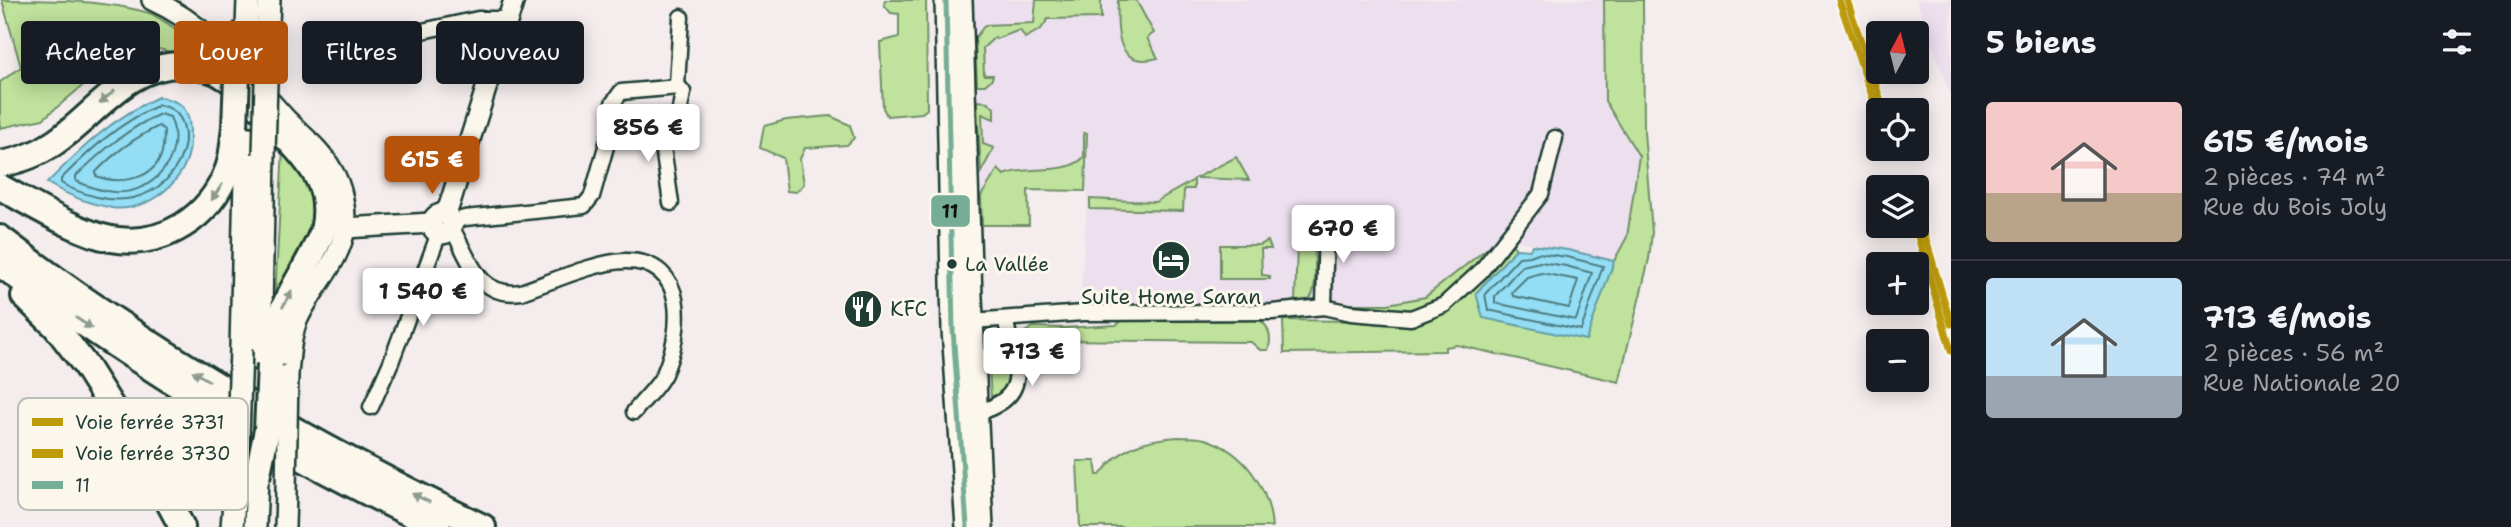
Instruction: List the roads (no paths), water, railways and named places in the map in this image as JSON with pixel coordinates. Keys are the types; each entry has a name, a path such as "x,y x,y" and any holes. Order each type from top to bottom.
{"highway":[{"path":"0,164 23,159 54,143 120,86 147,71 181,65 204,68 226,77 264,112 304,157 320,180 326,218 323,231 275,323 267,430 248,470"},
{"path":"0,187 109,239 147,241 186,224 199,215 223,183 240,132 239,84"},
{"path":"0,238 82,299 239,398"},
{"path":"4,266 141,362 200,398"},
{"path":"4,266 15,288 55,327 85,365 106,398"},
{"path":"248,404 321,447 483,527"},
{"path":"248,426 397,508 438,527"},
{"path":"397,508 414,527"},
{"path":"173,510 182,527"}],"main road":[{"path":"152,0 194,24 214,40 316,148 334,172 339,185 345,228 338,250 296,324 291,344 273,366"},
{"path":"247,21 248,0"},
{"path":"269,0 264,154 273,366 286,492 285,527"},
{"path":"345,228 443,225 514,0"},
{"path":"946,0 962,297 977,411 982,527"},
{"path":"961,0 962,297"},
{"path":"240,132 243,398"},
{"path":"966,331 957,402 967,527"},
{"path":"248,479 255,527"},
{"path":"232,527 237,510"}],"street":[{"path":"611,129 617,122 678,120 683,92 677,85 681,17"},
{"path":"422,31 478,19 508,19"},
{"path":"443,225 465,218 584,206 592,196 611,129 613,103 621,92 679,87"},
{"path":"659,120 671,202"},
{"path":"966,331 1006,319 1083,313 1272,312 1324,307 1351,313 1411,318 1444,304 1481,271 1541,194 1555,138"},
{"path":"1324,307 1326,222"},
{"path":"371,407 443,225"},
{"path":"443,225 455,234 483,282 505,293 521,292 622,261 640,263 659,271 671,286 677,300 677,332 663,375 634,412"},
{"path":"957,402 977,411 988,410 1004,401 1015,383 1016,356 1006,330 1006,319"}],"water":[{"path":"158,97 174,101 183,107 190,129 188,157 174,181 164,191 139,205 112,208 78,198 47,183 98,135"},
{"path":"1532,245 1614,261 1586,340 1483,318 1476,293 1516,249 1530,250"}],"rail line":[{"name":"3730","path":"1839,0 1873,98"},
{"name":"3731","path":"1847,0 1880,98"},
{"name":"3730","path":"1918,238 1951,351"},
{"name":"3731","path":"1925,238 1951,324"}],"place":[{"name":"Suite Home Saran","path":"1171,260"},
{"name":"La Vallée","path":"952,264"},
{"name":"KFC","path":"863,309"}]}
